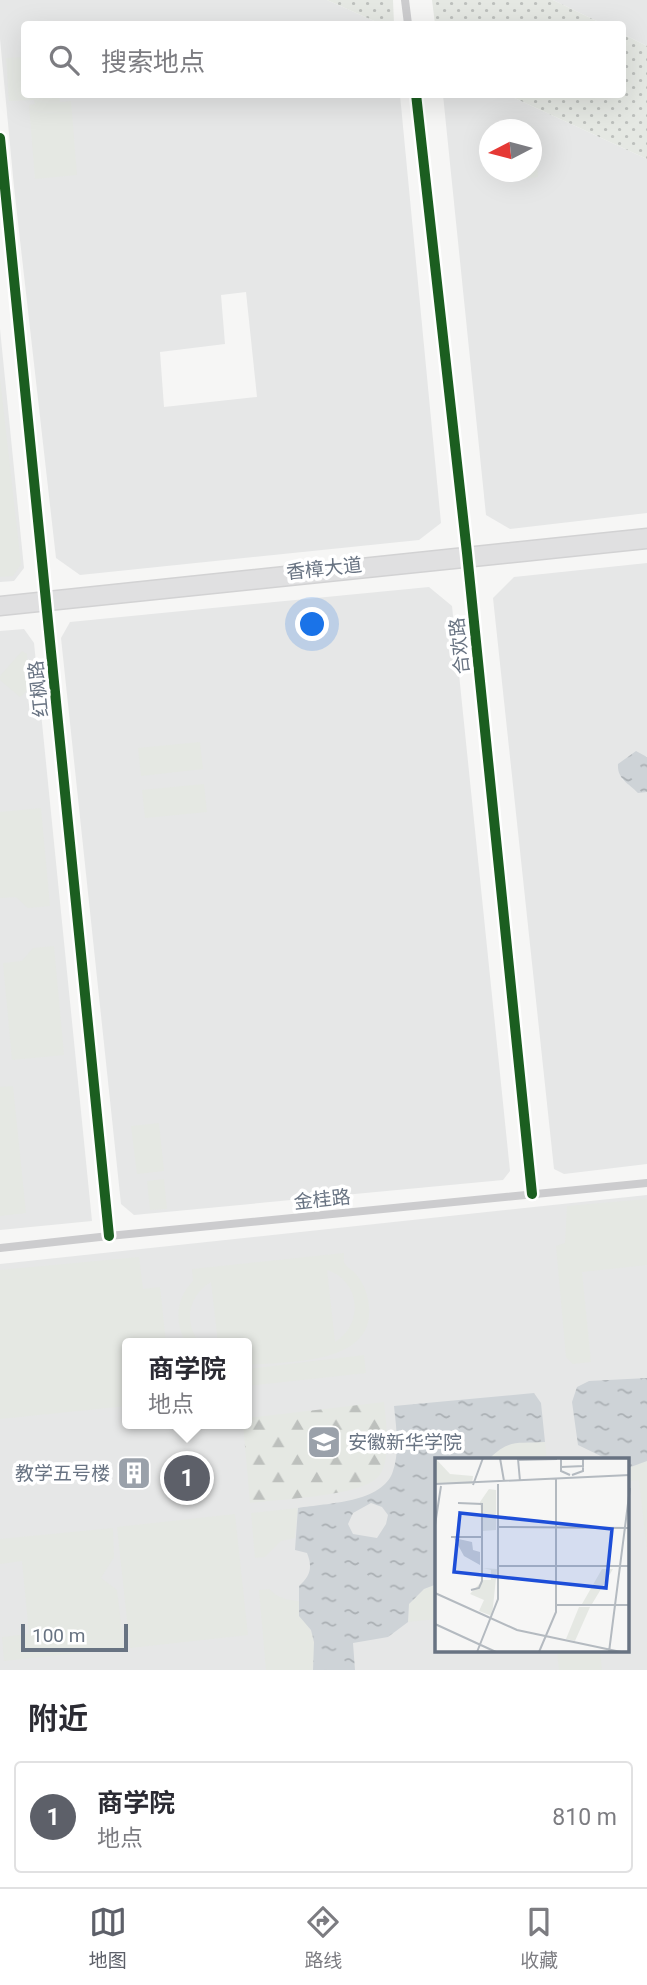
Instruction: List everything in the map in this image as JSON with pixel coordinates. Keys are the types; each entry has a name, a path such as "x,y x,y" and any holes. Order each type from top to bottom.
{"main road":[{"name":"香樟大道","path":"468,558 647,534"},
{"name":"香樟大道","path":"0,602 47,601 468,558 647,543"},
{"name":"香樟大道","path":"0,610 47,601"}],"street":[{"path":"405,0 408,21"},
{"name":"合欢路","path":"416,98 468,558 532,1194"},
{"name":"红枫路","path":"0,138 109,1236"},
{"name":"金桂路","path":"0,1248 647,1183"}],"shaded area":[{"path":"0,0 327,0 374,21 21,21 21,98 400,98 441,523 419,540 80,575 56,558 0,39","holes":["246,292 257,397 164,407 160,352 225,344 221,295"]},
{"path":"553,0 647,0 647,46 626,36 626,21 597,21"},
{"path":"443,98 515,98 647,159 647,513 510,529 486,515"},
{"path":"0,329 24,568 14,581 0,582"},
{"path":"647,563 647,757 622,779 638,792 647,792 647,1164 564,1174 554,1169 493,598 514,577"},
{"path":"429,587 452,606 510,1171 503,1180 134,1215 121,1204 61,638 70,622"},
{"path":"24,629 34,643 92,1221 0,1230 0,631"},
{"name":"安徽新华学院","path":"647,1195 647,1670 0,1670 0,1264"}],"green space":[{"path":"327,0 393,0 394,21 374,21"},
{"path":"432,0 553,0 597,21 435,21"},
{"path":"626,36 647,46 647,159 515,98 626,98"},
{"path":"21,57 21,98 59,98 60,102 71,101 77,175 35,179 29,105 35,104 34,100 9,101 6,58"},
{"path":"0,378 21,564 13,576 0,577"},
{"path":"22,651 27,654 29,689 20,697 0,680 0,676"},
{"path":"200,742 203,769 141,776 138,748"},
{"path":"204,784 207,812 145,818 142,790"},
{"path":"41,808 50,906 28,908 16,897 0,898 0,812"},
{"path":"54,946 64,1055 12,1060 3,963 22,961 33,948"},
{"path":"13,1086 26,1213 0,1216 0,1087"},
{"path":"159,1123 164,1171 137,1174 131,1126"},
{"path":"164,1179 167,1209 150,1210 147,1181"},
{"path":"647,1199 647,1265 582,1272 591,1362 573,1364 566,1357 556,1246 565,1243 567,1206"},
{"path":"344,1253 345,1264 358,1276 366,1291 369,1318 362,1335 348,1347 330,1355 309,1360 252,1365 252,1338 217,1338 211,1282 197,1294 190,1310 191,1327 197,1338 184,1338 178,1319 180,1303 193,1281 192,1269","holes":["327,1270 347,1283 355,1303 354,1314 351,1325 335,1342"]},
{"path":"139,1257 143,1289 160,1287 165,1338 122,1338 122,1407 0,1419 0,1270"},
{"path":"364,1355 366,1373 252,1385 252,1368"},
{"path":"384,1402 387,1430 385,1462 378,1477 354,1489 250,1503 243,1429 252,1429 252,1417"},
{"path":"514,1441 545,1442 547,1458 490,1458"},
{"path":"647,1461 647,1551 639,1480 630,1481 630,1467"},
{"path":"298,1508 295,1538 281,1541 265,1557 255,1558 251,1513"},
{"path":"235,1514 248,1635 130,1648 117,1527"},
{"path":"113,1528 114,1557 101,1578 117,1590 124,1648 4,1661 2,1637 29,1634 22,1561 0,1564 0,1539"},
{"path":"435,1585 435,1619 408,1622 409,1604 424,1589"},
{"path":"269,1589 282,1598 299,1601 301,1616 314,1640 313,1670 266,1670 259,1590"},
{"path":"557,1652 600,1652 602,1670 559,1670"}],"water":[{"path":"636,751 647,757 647,792 638,793 619,773 618,764"},
{"path":"647,1378 647,1461 630,1467 630,1458 605,1458 578,1445 572,1402 577,1387 589,1381"},
{"path":"534,1393 541,1403 545,1442 508,1445 490,1458 435,1458 435,1585 424,1589 409,1604 408,1622 388,1637 353,1643 355,1670 313,1670 314,1642 311,1630 299,1616 299,1586 308,1575 310,1563 307,1553 295,1550 298,1508 353,1500 378,1490 387,1482 393,1471 397,1438 394,1406","holes":["371,1503 382,1507 388,1515 377,1538 353,1534 348,1524 353,1513"]}],"cycle path":[{"path":"416,98 467,553 532,1194"},
{"path":"0,138 109,1236"}],"place":[{"name":"安徽新华学院","path":"324,1442"},
{"name":"教学五号楼","path":"134,1473"},
{"name":"商学院","path":"187,1478"}]}
